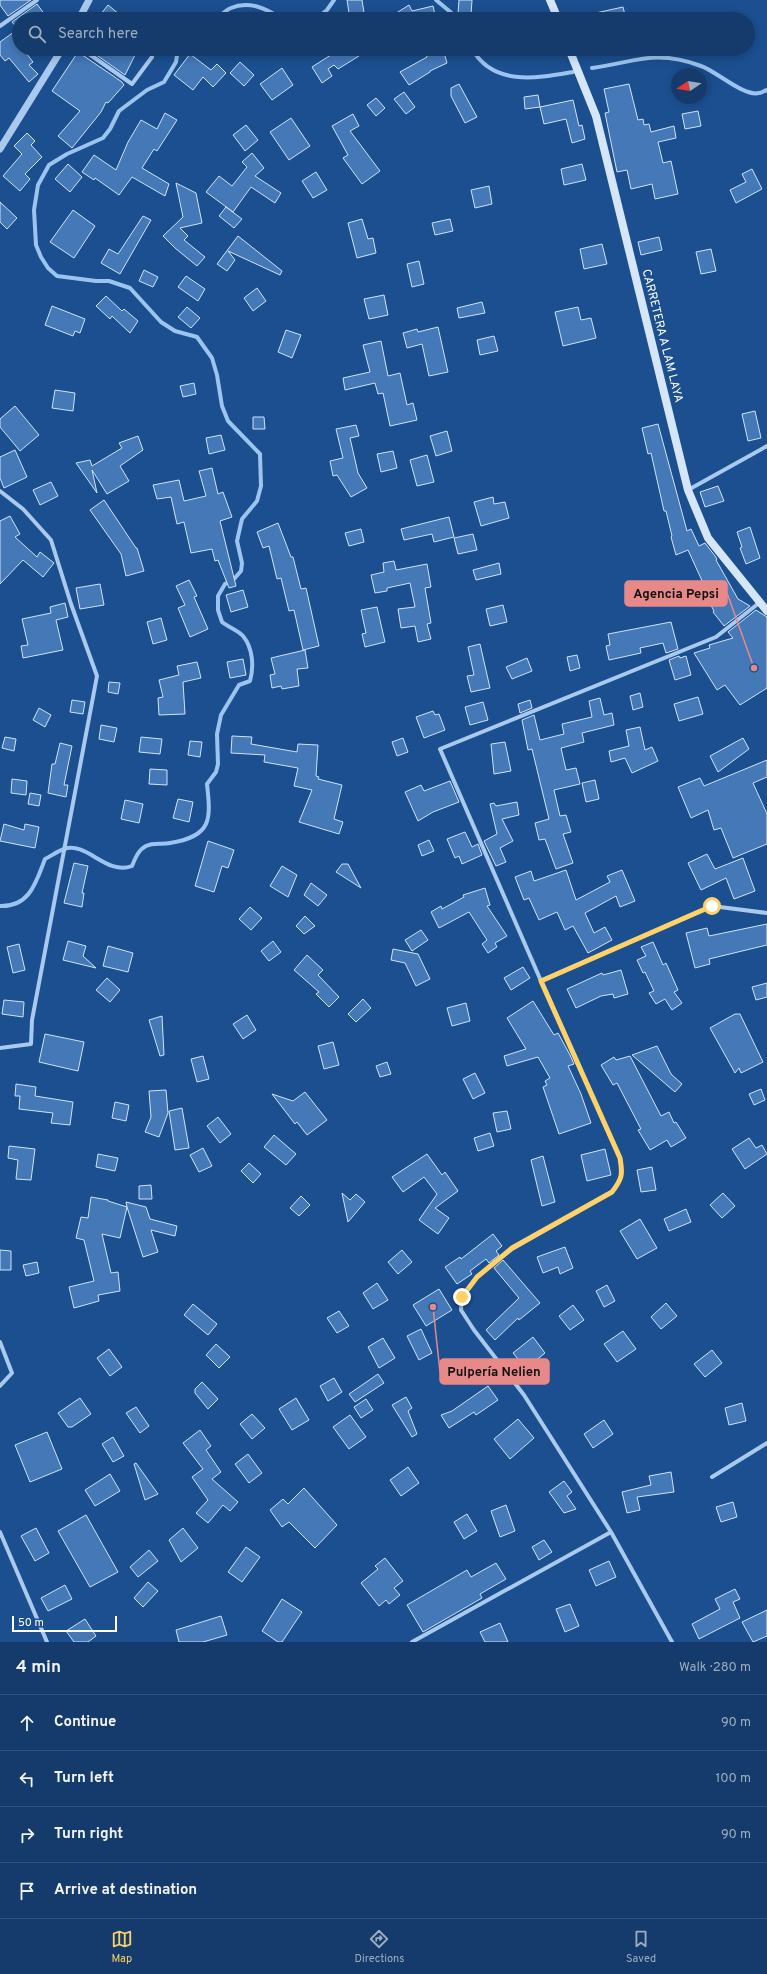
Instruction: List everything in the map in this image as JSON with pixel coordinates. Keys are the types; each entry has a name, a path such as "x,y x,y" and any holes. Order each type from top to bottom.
{"main road":[{"path":"550,0 555,12"},
{"name":"CARRETERA A LAM LAYA","path":"572,56 596,116 688,490 708,538 767,611"}],"street":[{"path":"20,12 37,0"},
{"path":"83,12 89,0"},
{"path":"0,26 12,18"},
{"path":"0,149 58,56"},
{"path":"92,56 132,84 152,57"},
{"path":"688,490 767,446"},
{"path":"0,491 22,509 51,540 71,604 97,676 32,1020 31,1044 0,1048"},
{"path":"672,1642 611,1532 524,1395 474,1330 461,1310 462,1297 477,1277 512,1248 612,1192 620,1182 623,1171 620,1158 440,749 716,637 759,603"},
{"path":"541,981 712,906 767,912"},
{"path":"0,1342 12,1373 0,1386"},
{"path":"712,1477 767,1443"},
{"path":"0,1532 47,1642"},
{"path":"412,1642 611,1532"}],"building":[{"path":"0,0 31,0 8,16 0,5"},
{"path":"347,0 362,0 364,12 349,12"},
{"path":"459,0 472,0 471,12 458,12"},
{"path":"37,4 43,12 26,12"},
{"path":"108,5 116,12 102,12"},
{"path":"409,5 412,11 433,6 434,12 398,12"},
{"path":"623,7 624,12 600,12"},
{"path":"12,33 12,56 28,56 33,62 29,65 38,74 29,82 9,58 5,61 0,55 0,42"},
{"path":"75,56 84,56 122,82 124,85 108,103 106,102 101,112 72,148 58,136 80,111 52,91"},
{"path":"98,56 134,56 125,75"},
{"path":"188,56 193,56 211,70 217,64 226,73 213,87 203,77 193,90 174,75"},
{"path":"329,56 359,56 338,69 334,65 328,69 332,76 322,83 312,67"},
{"path":"445,56 447,63 430,71 409,85 400,72 427,57"},
{"path":"240,62 254,75 244,86 230,73"},
{"path":"282,68 293,85 272,100 260,84"},
{"path":"459,84 477,117 465,123 451,96 451,88"},
{"path":"629,84 638,120 643,119 644,125 649,124 651,132 674,126 676,138 658,142 663,163 671,161 678,194 655,199 652,184 631,189 627,170 617,172 605,113 609,112 604,89"},
{"path":"404,92 415,107 406,114 394,99"},
{"path":"538,95 540,107 525,109 524,97"},
{"path":"376,98 385,108 376,116 367,105"},
{"path":"573,100 579,126 582,125 585,139 572,143 566,119 544,124 540,107"},
{"path":"698,111 701,126 685,129 682,114"},
{"path":"165,113 177,120 157,151 154,149 142,168 169,184 165,196 132,177 119,195 95,178 94,180 82,172 94,155 116,170 128,142 141,120 157,129"},
{"path":"353,114 359,126 350,131 380,171 362,184 343,158 348,155 332,126"},
{"path":"291,118 310,146 289,160 270,132"},
{"path":"246,125 258,140 245,151 233,135"},
{"path":"27,133 35,141 31,145 42,157 25,174 30,179 20,191 3,176 22,154 14,146"},
{"path":"252,153 264,168 255,176 281,193 275,203 251,187 233,212 206,192 219,176 232,186 247,167 242,162"},
{"path":"68,164 82,177 70,192 55,179"},
{"path":"582,164 586,180 564,185 561,169"},
{"path":"752,169 762,189 736,203 730,190 746,182 742,174"},
{"path":"316,172 327,190 313,198 302,181"},
{"path":"176,183 196,193 202,223 180,228 188,236 184,240 205,257 197,266 163,236 183,217"},
{"path":"489,186 492,204 475,208 471,190"},
{"path":"0,202 17,218 7,229 0,222"},
{"path":"226,207 242,219 234,228 219,216"},
{"path":"73,210 95,226 74,258 50,242"},
{"path":"143,216 151,220 120,274 101,263 109,249 118,254"},
{"path":"362,219 368,239 373,238 376,253 357,258 348,223"},
{"path":"450,219 453,231 435,235 432,223"},
{"path":"238,236 282,271 280,275 228,251 235,260 227,271 217,264"},
{"path":"659,237 662,250 641,255 638,242"},
{"path":"602,244 607,264 584,269 580,249"},
{"path":"711,249 716,271 701,274 696,252"},
{"path":"419,261 424,284 412,287 407,264"},
{"path":"144,270 158,277 153,287 139,281"},
{"path":"186,276 205,289 198,301 178,287"},
{"path":"257,288 266,301 253,311 244,298"},
{"path":"384,295 388,315 369,319 364,299"},
{"path":"106,296 122,311 124,309 138,321 130,333 112,316 110,319 96,306"},
{"path":"482,302 485,313 459,318 457,308"},
{"path":"52,306 85,319 80,333 75,331 73,336 45,325"},
{"path":"187,307 200,318 191,328 178,317"},
{"path":"578,307 581,320 591,318 596,338 563,346 555,312"},
{"path":"438,327 448,372 429,376 422,344 407,348 403,333 417,329 418,332"},
{"path":"286,330 301,335 292,358 278,352"},
{"path":"494,336 498,351 480,355 477,340"},
{"path":"381,341 388,376 400,373 407,405 413,403 417,420 390,426 383,393 378,394 375,383 345,390 343,378 370,372 363,345"},
{"path":"194,383 196,394 183,397 180,386"},
{"path":"55,390 75,393 73,411 52,408"},
{"path":"15,406 39,435 20,451 0,427 0,419"},
{"path":"755,411 761,438 748,441 742,414"},
{"path":"253,417 264,417 265,429 253,429"},
{"path":"658,424 687,531 691,529 699,546 705,543 717,559 716,560 738,599 750,606 724,626 713,612 714,611 701,587 704,585 688,550 676,555 651,453 648,454 642,428"},
{"path":"356,425 359,436 350,438 358,473 367,488 351,497 337,475 333,476 330,461 343,458 336,429"},
{"path":"447,431 452,451 436,456 430,436"},
{"path":"221,435 225,450 209,454 206,438"},
{"path":"138,436 143,450 120,466 129,481 107,494 92,470 97,493 76,463 90,460 92,466 122,448 119,443"},
{"path":"15,450 27,477 4,488 0,478 0,457"},
{"path":"393,451 397,468 381,472 377,454"},
{"path":"427,455 434,482 417,486 410,460"},
{"path":"212,468 218,494 223,492 232,517 220,521 236,586 229,588 218,560 215,561 212,549 191,553 184,522 177,524 171,497 157,499 153,485 179,480 184,501 206,496 199,471"},
{"path":"51,482 58,496 40,505 33,490"},
{"path":"718,486 724,501 705,507 700,492"},
{"path":"493,497 494,504 505,502 509,518 481,526 474,502"},
{"path":"104,500 137,548 144,571 126,576 121,554 90,510"},
{"path":"10,516 20,534 15,537 37,557 40,552 54,563 43,577 23,560 0,584 0,521"},
{"path":"449,517 454,537 434,542 432,534 404,540 401,529"},
{"path":"278,523 291,557 293,557 301,589 306,588 319,646 303,650 294,610 289,611 281,578 277,579 269,546 263,548 257,532"},
{"path":"750,527 760,558 746,564 740,548 742,547 737,532"},
{"path":"361,529 364,542 349,546 345,533"},
{"path":"473,534 477,550 458,554 454,538"},
{"path":"394,561 396,570 427,564 431,587 425,588 431,623 427,624 431,639 418,642 415,626 401,628 398,609 415,607 410,583 387,588 387,591 375,593 371,575 384,572 383,563"},
{"path":"499,563 501,574 476,580 473,570"},
{"path":"189,580 197,596 194,597 208,629 190,637 178,608 185,605 176,586"},
{"path":"100,584 104,605 80,609 76,588"},
{"path":"243,590 248,607 231,612 226,595"},
{"path":"65,603 68,617 56,620 63,650 23,658 21,646 28,645 22,619 51,613 50,607"},
{"path":"503,605 507,622 490,626 486,609"},
{"path":"377,607 385,642 365,647 362,634 366,633 361,610"},
{"path":"756,610 767,617 767,688 740,705 725,685 717,690 694,653 710,648 709,645 733,638 728,632"},
{"path":"161,618 167,640 153,644 147,622"},
{"path":"671,622 678,649 666,653 663,643 640,648 641,653 609,660 606,646 610,645 608,634"},
{"path":"480,644 490,688 471,692 467,676 474,675 468,647"},
{"path":"305,650 308,668 297,669 299,686 282,689 281,686 272,688 270,675 275,674 271,658"},
{"path":"577,655 580,668 570,671 567,657"},
{"path":"679,656 680,658 686,656 691,675 675,680 669,660"},
{"path":"527,658 532,671 512,679 506,667"},
{"path":"243,659 246,675 230,678 227,662"},
{"path":"197,662 201,678 183,682 185,714 159,715 158,698 163,697 159,680 179,675 177,666"},
{"path":"109,682 120,683 118,694 108,692"},
{"path":"640,693 643,707 633,710 630,696"},
{"path":"698,697 703,714 679,721 674,704"},
{"path":"600,698 604,715 612,713 614,725 582,733 584,742 561,748 566,770 576,768 580,784 554,790 560,816 566,815 571,832 563,834 573,863 556,869 545,839 539,840 535,823 549,819 532,749 528,750 522,720 534,715 540,740 564,734 562,724 592,717 589,701"},
{"path":"72,700 85,702 83,714 70,712"},
{"path":"530,700 532,708 520,713 518,704"},
{"path":"483,702 488,720 470,725 465,707"},
{"path":"39,708 51,715 45,727 33,720"},
{"path":"433,711 435,715 439,714 445,730 424,738 416,717"},
{"path":"101,725 117,728 114,742 99,739"},
{"path":"640,727 645,750 652,747 658,761 632,773 625,758 611,762 609,751 629,746 626,730"},
{"path":"232,736 252,737 251,744 297,752 298,744 318,745 316,776 319,777 318,779 342,785 334,819 343,822 339,834 299,822 312,790 294,786 298,768 264,762 265,755 231,753"},
{"path":"5,737 16,739 14,751 2,748"},
{"path":"141,737 162,739 160,754 139,752"},
{"path":"403,738 408,752 397,756 392,742"},
{"path":"743,738 749,749 718,772 710,756"},
{"path":"190,741 202,742 200,757 188,755"},
{"path":"505,742 511,771 494,774 491,744"},
{"path":"60,743 72,746 64,785 68,785 66,797 48,793 52,764 55,764"},
{"path":"767,760 767,777 753,783 767,814 767,844 733,858 721,828 714,830 708,810 691,818 678,787 700,778 704,786"},
{"path":"150,769 167,770 167,785 149,784"},
{"path":"12,779 27,781 26,795 11,793"},
{"path":"595,780 599,799 586,802 582,783"},
{"path":"450,781 459,802 433,812 418,821 405,792 421,785 424,791"},
{"path":"30,793 41,795 39,806 28,804"},
{"path":"178,799 193,802 189,822 173,818"},
{"path":"125,800 143,804 139,823 121,819"},
{"path":"517,802 519,815 502,819 513,841 500,848 506,862 496,866 484,841 497,834 490,804 494,803 496,806"},
{"path":"4,824 24,830 25,824 39,827 35,848 0,841"},
{"path":"465,832 472,847 478,844 482,855 462,864 459,856 455,858 447,839"},
{"path":"429,840 434,851 422,856 418,845"},
{"path":"208,841 234,850 228,868 222,866 214,892 195,886"},
{"path":"707,854 715,869 743,858 755,891 734,899 726,878 701,890 688,863"},
{"path":"74,863 88,866 82,893 84,893 82,907 64,903"},
{"path":"342,864 348,864 361,888 336,872"},
{"path":"282,866 297,875 288,897 270,886"},
{"path":"566,870 576,900 610,882 607,876 622,870 635,901 620,907 616,896 585,913 594,933 605,927 612,940 588,953 573,926 565,930 557,912 539,920 529,898 524,900 515,877 531,871 534,881"},
{"path":"311,883 327,895 318,906 304,895"},
{"path":"485,888 490,905 487,906 507,936 495,943 497,947 488,953 482,944 487,940 469,912 439,928 431,912 441,906 442,909 464,897 463,895"},
{"path":"250,907 262,918 251,930 239,919"},
{"path":"305,916 315,926 304,934 296,926"},
{"path":"767,924 767,945 709,959 710,964 695,968 686,933 707,928 709,936"},
{"path":"421,930 428,940 412,951 405,940"},
{"path":"68,941 86,946 83,956 96,968 63,960"},
{"path":"273,941 281,952 269,961 261,951"},
{"path":"653,942 663,965 666,963 678,990 674,992 682,1003 672,1010 665,999 656,1004 649,993 654,991 645,972 643,973 637,960 646,956 641,947"},
{"path":"19,944 25,970 13,973 7,947"},
{"path":"108,946 133,953 128,972 103,966"},
{"path":"393,949 418,954 430,979 416,986 405,963 391,960"},
{"path":"307,955 323,970 318,975 339,997 329,1007 316,994 319,992 294,970"},
{"path":"523,967 530,978 511,990 504,978"},
{"path":"621,970 628,994 614,998 613,994 601,996 576,1008 567,989 602,973 603,975"},
{"path":"107,978 120,990 110,1002 96,990"},
{"path":"767,983 767,997 756,1000 752,987"},
{"path":"363,999 371,1008 356,1022 348,1014"},
{"path":"4,1000 24,1002 23,1017 2,1014"},
{"path":"533,1001 554,1035 558,1033 570,1055 574,1064 568,1066 581,1094 591,1123 559,1134 543,1087 547,1085 545,1081 550,1078 538,1057 507,1066 504,1056 526,1049 507,1018"},
{"path":"466,1003 470,1021 452,1026 447,1008"},
{"path":"735,1014 740,1014 763,1062 741,1073 739,1068 735,1073 710,1028"},
{"path":"247,1015 256,1030 243,1039 233,1024"},
{"path":"162,1016 164,1055 160,1056 149,1020"},
{"path":"45,1034 84,1042 78,1071 39,1062"},
{"path":"333,1042 339,1065 324,1069 318,1046"},
{"path":"657,1046 671,1074 682,1084 675,1092 632,1055"},
{"path":"203,1056 209,1079 197,1082 191,1059"},
{"path":"630,1056 661,1116 669,1112 674,1123 676,1122 686,1138 671,1147 667,1140 650,1150 638,1130 641,1129 617,1083 613,1085 601,1065 614,1057 616,1060"},
{"path":"387,1062 391,1074 380,1077 376,1066"},
{"path":"475,1073 485,1093 473,1099 463,1079"},
{"path":"16,1084 36,1087 35,1096 73,1102 70,1125 51,1123 53,1113 19,1109 20,1096 15,1096"},
{"path":"761,1089 765,1100 754,1105 749,1094"},
{"path":"166,1090 168,1113 159,1137 145,1132 151,1117 149,1091"},
{"path":"305,1092 327,1120 307,1135 297,1122 295,1124 272,1094 293,1101"},
{"path":"115,1102 129,1105 126,1121 112,1118"},
{"path":"182,1108 189,1148 175,1150 169,1111"},
{"path":"507,1111 511,1129 497,1132 493,1113"},
{"path":"218,1117 231,1134 220,1143 207,1126"},
{"path":"490,1133 494,1146 478,1151 474,1138"},
{"path":"274,1135 296,1154 286,1165 264,1147"},
{"path":"749,1138 756,1148 762,1145 767,1154 745,1169 732,1149"},
{"path":"9,1146 35,1149 31,1180 16,1179 18,1160 8,1158"},
{"path":"203,1148 212,1166 199,1172 190,1155"},
{"path":"605,1149 611,1175 587,1181 581,1155"},
{"path":"98,1154 118,1158 115,1171 96,1167"},
{"path":"427,1154 442,1175 445,1172 458,1191 435,1208 449,1218 438,1234 419,1220 437,1194 424,1177 403,1192 392,1177"},
{"path":"543,1156 555,1202 542,1206 531,1160"},
{"path":"249,1163 261,1174 253,1183 241,1171"},
{"path":"652,1167 656,1190 641,1192 637,1170"},
{"path":"151,1185 152,1199 139,1199 139,1186"},
{"path":"342,1193 350,1200 356,1194 365,1202 348,1222"},
{"path":"723,1193 735,1206 722,1218 710,1205"},
{"path":"301,1196 310,1205 299,1216 290,1208"},
{"path":"91,1197 108,1200 127,1207 120,1238 102,1234 111,1273 118,1272 120,1291 98,1295 99,1301 74,1308 69,1287 94,1281 84,1240 76,1238 81,1217 88,1218"},
{"path":"126,1202 146,1207 150,1219 177,1226 175,1236 151,1230 158,1252 143,1257"},
{"path":"686,1209 691,1222 669,1231 664,1219"},
{"path":"640,1219 657,1248 637,1259 620,1231"},
{"path":"493,1234 502,1246 496,1251 499,1255 489,1263 486,1259 470,1271 472,1274 457,1284 445,1267 460,1257 461,1259"},
{"path":"565,1247 573,1268 560,1274 558,1267 543,1273 537,1257"},
{"path":"0,1250 11,1251 11,1270 0,1270"},
{"path":"402,1250 412,1262 398,1274 388,1262"},
{"path":"503,1260 540,1303 519,1320 518,1318 495,1340 486,1330 519,1298 494,1268"},
{"path":"37,1262 39,1273 26,1276 23,1265"},
{"path":"377,1283 388,1300 373,1309 363,1293"},
{"path":"607,1285 615,1301 604,1307 596,1291"},
{"path":"439,1289 452,1310 426,1326 413,1305"},
{"path":"666,1303 677,1316 661,1329 651,1317"},
{"path":"193,1304 217,1324 208,1335 184,1315"},
{"path":"573,1305 584,1320 570,1330 559,1316"},
{"path":"339,1311 349,1326 337,1333 327,1318"},
{"path":"421,1329 432,1353 419,1360 407,1336"},
{"path":"623,1331 636,1349 617,1362 604,1344"},
{"path":"533,1337 545,1353 519,1374 512,1364 518,1359 513,1353"},
{"path":"383,1338 395,1358 379,1368 368,1347"},
{"path":"216,1344 230,1357 219,1368 206,1355"},
{"path":"109,1349 122,1367 110,1376 97,1358"},
{"path":"712,1350 722,1363 705,1377 694,1364"},
{"path":"378,1374 384,1383 355,1402 349,1394"},
{"path":"334,1378 342,1392 328,1401 320,1386"},
{"path":"202,1382 218,1399 208,1409 195,1393 195,1389"},
{"path":"488,1386 498,1400 476,1415 474,1412 449,1428 441,1415 452,1411"},
{"path":"406,1397 412,1408 408,1411 417,1434 412,1437 392,1405"},
{"path":"80,1398 91,1414 72,1427 68,1427 58,1413"},
{"path":"296,1398 309,1420 292,1430 279,1409"},
{"path":"366,1399 373,1410 361,1418 354,1407"},
{"path":"742,1403 746,1421 729,1425 725,1408"},
{"path":"136,1407 149,1426 140,1433 126,1413"},
{"path":"252,1414 265,1428 252,1439 240,1424"},
{"path":"350,1415 366,1437 349,1449 333,1427"},
{"path":"518,1419 534,1438 510,1459 494,1439"},
{"path":"604,1420 613,1434 593,1448 584,1434"},
{"path":"200,1430 211,1446 206,1450 221,1472 212,1479 238,1502 230,1511 223,1505 208,1523 196,1513 208,1500 192,1477 203,1469 183,1443"},
{"path":"47,1432 62,1469 30,1482 15,1445"},
{"path":"113,1437 124,1456 113,1462 102,1444"},
{"path":"248,1454 262,1473 249,1483 235,1464"},
{"path":"136,1463 158,1494 145,1500 134,1464"},
{"path":"408,1467 419,1483 401,1496 390,1480"},
{"path":"671,1472 674,1492 637,1497 640,1510 627,1513 622,1492 651,1485 649,1476"},
{"path":"110,1474 120,1491 95,1506 85,1490"},
{"path":"564,1481 572,1492 567,1496 576,1509 564,1513 549,1492"},
{"path":"304,1488 337,1525 315,1548 289,1522 282,1527 270,1510 283,1499 288,1504"},
{"path":"733,1502 737,1517 721,1522 716,1507"},
{"path":"506,1505 515,1531 500,1537 491,1511"},
{"path":"467,1514 477,1531 464,1539 454,1522"},
{"path":"86,1515 118,1572 90,1587 58,1531"},
{"path":"36,1528 49,1553 35,1561 21,1536"},
{"path":"183,1528 198,1548 181,1562 169,1540"},
{"path":"544,1540 552,1552 539,1560 532,1547"},
{"path":"246,1547 260,1557 242,1582 228,1572"},
{"path":"149,1550 158,1561 138,1577 130,1567"},
{"path":"385,1558 403,1581 394,1588 400,1595 389,1604 386,1600 379,1606 361,1583 378,1569 375,1566"},
{"path":"609,1561 616,1577 596,1586 589,1570"},
{"path":"496,1563 506,1579 480,1594 482,1598 423,1632 407,1605 467,1570 471,1577"},
{"path":"148,1582 158,1591 143,1607 134,1598"},
{"path":"65,1585 72,1599 48,1611 41,1598"},
{"path":"735,1589 740,1599 733,1602 740,1618 699,1639 692,1624 720,1609 715,1599"},
{"path":"282,1599 302,1612 282,1642 278,1642 262,1631"},
{"path":"570,1604 579,1626 565,1632 556,1609"},
{"path":"767,1610 767,1636 753,1642 742,1622"},
{"path":"221,1616 227,1635 203,1642 179,1642 176,1630"},
{"path":"85,1619 96,1636 88,1642 74,1642 66,1631"},
{"path":"500,1623 508,1642 485,1642 480,1632"}],"waterway":[{"path":"325,12 334,0"},
{"path":"436,0 450,12"},
{"path":"225,12 229,9 244,5 251,5 270,12"},
{"path":"0,906 10,905 25,898 35,884 45,859 64,849 72,848 81,850 105,863 123,868 132,866 139,852 146,846 152,844 167,844 184,840 201,831 206,824 208,817 209,807 207,784 216,772 218,764 217,734 221,715 239,685 250,681 252,658 249,646 241,634 222,622 218,610 218,596 225,584 234,579 241,571 242,563 237,541 242,519 257,501 261,486 260,454 228,421 222,406 217,375 212,358 197,337 175,331 161,322 130,288 109,281 96,281 57,276 48,268 36,245 34,210 38,185 49,165 67,154 103,138 110,129 119,111 147,90 164,82 176,62 177,56"},
{"path":"477,56 481,61 492,69 504,75 531,77 573,72"},
{"path":"592,68 646,58 671,58 701,66 738,88 746,91 759,93 767,90"}],"place":[{"name":"Agencia Pepsi","path":"754,668"},
{"name":"Pulpería Nelien","path":"433,1307"}],"route":[{"path":"462,1297 477,1277 512,1248 612,1192 620,1182 623,1171 620,1158 541,981 712,906"}]}
